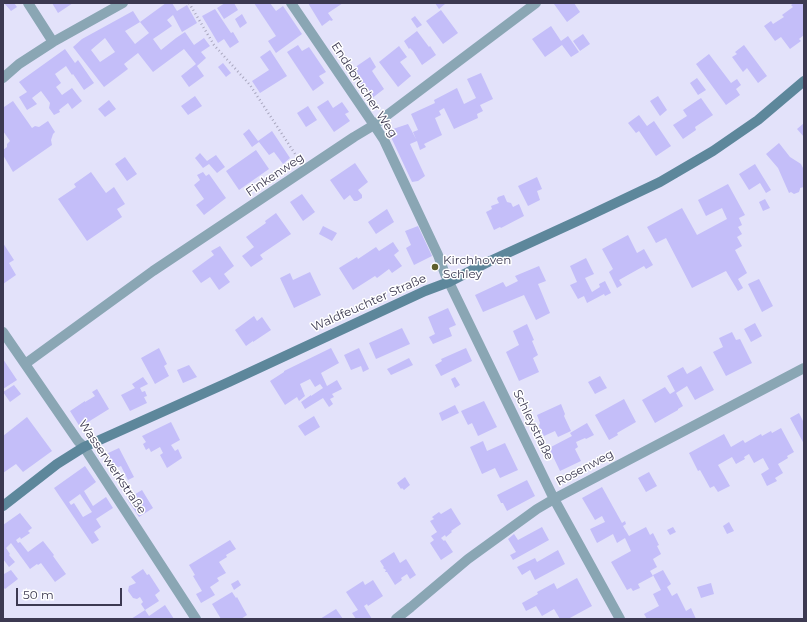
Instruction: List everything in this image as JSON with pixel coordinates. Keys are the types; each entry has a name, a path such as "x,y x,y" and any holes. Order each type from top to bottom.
{"street":[{"path":"28,3 53,42"},
{"path":"3,78 19,64 53,42 123,3"},
{"name":"Endebrucher Weg","path":"291,3 374,125 387,147 438,255 449,282"},
{"name":"Finkenweg","path":"25,364 153,272 374,125 536,3"},
{"name":"Waldfeuchter Straße","path":"3,506 57,464 84,447 229,382 425,291 449,282 488,262 660,182 713,151 758,120 804,81"},
{"name":"Schleystraße","path":"449,282 554,499 620,619"},
{"name":"Wasserwerkstraße","path":"3,332 78,441 84,447 196,619"},
{"name":"Rosenweg","path":"396,619 412,608 468,559 554,499 804,368"}],"path":[{"path":"189,3 214,45 250,85 306,170"}],"building":[{"path":"4,3 14,3 17,7 11,11"},
{"path":"52,3 73,3 58,13"},
{"path":"166,3 172,3 177,11 187,5 197,23 182,32 173,15 167,20 172,26 153,39 161,50 185,32 194,45 204,38 210,46 201,52 206,58 197,66 204,76 189,87 181,76 196,64 184,49 153,72 138,53 124,64 128,69 104,87 73,47 82,39 133,11 140,22","holes":["140,22 149,33 135,44 125,31","105,38 115,52 100,62 91,50"]},
{"path":"225,3 234,3 238,10 224,19 217,8"},
{"path":"254,3 270,3 276,11 283,6 302,34 276,53 268,41 276,36"},
{"path":"308,3 343,3 328,13 333,20 330,20 322,26"},
{"path":"435,3 444,3 445,4 439,9"},
{"path":"574,3 580,12 567,22 554,4"},
{"path":"794,3 804,3 804,35 799,39 801,41 790,49 781,37 775,41 764,26 771,21 773,24 784,17 782,15 793,7 791,5"},
{"path":"215,9 239,42 230,48 224,39 218,43 202,16"},
{"path":"441,10 458,33 443,44 426,21"},
{"path":"242,14 247,23 240,28 235,19"},
{"path":"415,16 422,25 417,28 411,19"},
{"path":"551,26 561,41 568,36 579,52 571,57 562,45 545,57 532,39"},
{"path":"417,31 436,55 422,65 404,41"},
{"path":"583,34 590,44 580,51 573,41"},
{"path":"298,45 302,51 309,47 326,72 319,76 324,83 313,91 287,52"},
{"path":"744,45 767,76 758,83 747,68 743,72 732,57 737,54 735,52"},
{"path":"399,46 407,57 400,62 411,76 398,87 379,62"},
{"path":"65,49 75,63 78,60 94,83 84,90 66,66 55,74 61,83 56,87 62,95 72,88 82,101 72,109 68,103 59,110 60,112 54,115 49,108 50,103 41,91 32,98 37,104 27,110 19,97 27,92 19,82"},
{"path":"270,50 287,76 260,93 252,81 269,70 260,57"},
{"path":"709,54 731,83 737,79 741,85 736,89 740,95 726,105 696,64"},
{"path":"370,57 376,67 372,71 384,89 371,99 351,70"},
{"path":"223,63 231,73 226,77 218,67"},
{"path":"481,73 493,99 480,105 483,111 477,114 478,118 454,129 444,108 439,111 441,115 435,118 442,135 424,144 426,147 420,150 417,141 410,144 425,176 418,181 412,182 389,133 393,129 408,124 416,139 413,132 418,130 411,114 435,103 434,100 457,88 464,104 476,98 467,79"},
{"path":"697,78 706,90 698,95 690,83"},
{"path":"195,96 202,106 188,115 181,106"},
{"path":"658,96 667,110 660,116 650,101"},
{"path":"701,98 713,115 695,127 696,130 683,139 673,125 687,116 683,110"},
{"path":"109,100 116,109 105,117 98,109"},
{"path":"328,100 333,108 342,102 349,112 345,114 350,121 334,132 317,107"},
{"path":"13,101 32,128 35,126 39,127 48,121 55,132 51,140 52,145 13,172 3,155 3,150 7,147 7,144 10,141 3,131 3,106 4,107"},
{"path":"308,106 317,120 306,127 297,113"},
{"path":"639,115 647,126 654,121 671,146 656,156 639,131 636,133 628,123"},
{"path":"804,123 804,137 797,129"},
{"path":"249,129 258,141 272,131 290,158 283,164 274,152 269,155 259,142 252,147 243,134"},
{"path":"779,143 790,157 801,164 804,170 804,187 800,188 799,192 794,194 791,192 789,193 778,168 766,154"},
{"path":"256,150 269,169 239,190 226,171"},
{"path":"200,153 207,161 216,155 225,167 217,173 209,164 203,168 195,158"},
{"path":"125,157 137,174 127,181 115,164"},
{"path":"355,163 368,182 358,190 362,195 362,198 354,201 350,195 344,200 330,180"},
{"path":"755,164 771,190 766,193 760,183 749,190 739,174"},
{"path":"91,172 106,193 114,187 125,204 117,209 122,217 87,241 58,199 76,187 74,184"},
{"path":"203,172 206,176 209,174 226,198 204,215 196,205 204,199 194,185 200,180 197,175"},
{"path":"537,177 542,189 537,191 540,200 528,206 518,186"},
{"path":"728,184 745,215 739,218 742,225 738,227 742,234 737,237 742,246 735,250 747,273 738,279 743,288 738,291 726,271 692,288 666,238 656,243 647,227 682,208 697,235 727,219 722,208 706,216 698,200"},
{"path":"302,194 315,212 303,221 290,202"},
{"path":"504,195 507,202 511,203 513,207 519,204 524,216 494,230 486,212 492,209 491,206 499,203 497,199 498,197"},
{"path":"765,199 770,208 763,211 759,202"},
{"path":"387,209 394,222 376,234 368,222"},
{"path":"276,213 291,234 260,255 263,259 251,267 242,256 254,247 246,237 266,223 265,221"},
{"path":"323,226 337,233 332,241 319,234"},
{"path":"418,226 432,256 414,265 406,248 411,245 405,231"},
{"path":"628,235 637,253 644,249 653,265 646,269 644,266 619,280 622,285 617,288 609,272 613,269 602,249"},
{"path":"393,242 399,251 394,255 402,266 392,273 389,269 377,278 375,276 353,290 339,268 357,257 358,259 376,247 379,251"},
{"path":"3,243 14,260 9,263 16,275 3,284"},
{"path":"220,246 234,266 224,274 230,282 219,290 210,277 201,283 192,271 214,255 211,251"},
{"path":"586,258 594,274 585,278 592,292 600,287 599,284 605,281 611,293 605,296 604,294 587,303 584,296 578,299 570,285 577,282 570,266"},
{"path":"539,266 546,281 538,284 550,313 536,320 524,295 483,312 475,295 503,282 506,287 518,281 515,276"},
{"path":"310,272 321,295 294,308 280,278 290,273 293,280"},
{"path":"759,279 773,306 762,312 748,284"},
{"path":"448,308 456,325 449,328 452,336 433,344 429,337 435,334 428,317"},
{"path":"254,316 257,321 262,317 271,330 246,346 235,330"},
{"path":"755,323 762,336 751,342 744,329"},
{"path":"527,324 534,340 532,341 538,355 533,358 539,372 519,381 506,352 519,345 513,331"},
{"path":"402,328 410,344 376,359 369,343"},
{"path":"732,332 736,340 740,339 752,363 726,376 713,352 723,347 719,338"},
{"path":"159,348 167,364 164,366 169,376 155,384 141,358"},
{"path":"331,348 339,363 321,373 327,386 337,380 342,389 332,394 334,397 330,399 333,404 329,407 323,398 305,409 301,402 323,388 320,384 315,387 310,379 300,384 305,396 299,401 297,397 285,405 270,381 284,371"},
{"path":"359,348 369,369 363,372 361,366 351,370 344,355"},
{"path":"466,348 472,361 441,376 435,365 442,361 441,359"},
{"path":"409,358 413,365 391,375 387,369"},
{"path":"3,359 17,380 3,389"},
{"path":"189,365 197,377 183,383 177,370"},
{"path":"701,366 714,390 695,400 687,386 676,393 683,406 655,423 642,400 665,387 670,394 675,391 667,376 683,367 687,374"},
{"path":"600,376 607,388 595,394 588,382"},
{"path":"143,377 148,384 140,388 142,392 145,391 147,396 144,397 147,403 130,411 121,395 135,388 132,384"},
{"path":"455,377 460,385 455,388 451,379"},
{"path":"14,385 21,394 10,402 3,392"},
{"path":"97,389 109,409 80,427 70,411 95,396 92,392"},
{"path":"624,399 636,422 617,433 618,435 609,440 595,415"},
{"path":"484,401 497,427 478,436 472,423 468,425 461,411"},
{"path":"561,404 565,414 564,416 571,431 558,437 555,431 544,436 539,426 540,423 537,415"},
{"path":"455,405 459,413 442,421 439,413"},
{"path":"799,413 803,421 804,420 804,444 790,418"},
{"path":"314,416 320,427 305,436 298,426"},
{"path":"27,417 52,451 23,472 16,464 3,473 3,436"},
{"path":"171,422 180,440 171,445 175,451 178,449 182,458 167,468 160,455 163,453 160,447 151,452 149,448 146,450 143,444 146,442 142,436"},
{"path":"587,423 594,435 576,442 578,447 575,449 581,461 560,471 549,448 572,436 570,433"},
{"path":"781,428 794,452 778,464 783,473 775,478 777,481 767,486 761,474 769,469 763,458 754,463 749,454 744,457 745,459 736,464 732,457 718,465 730,486 718,492 714,486 710,488 700,470 698,471 689,453 724,434 731,447 743,440 745,443 761,434 762,436 771,431 772,433"},
{"path":"483,441 487,451 505,443 518,470 500,478 495,468 482,474 470,447"},
{"path":"119,448 134,477 128,480 121,466 114,469 106,454"},
{"path":"85,466 96,482 84,491 93,506 106,497 113,508 96,519 101,527 94,532 99,540 92,544 54,488","holes":["80,494 92,512 83,517 74,503 71,505 69,502"]},
{"path":"649,472 657,486 646,492 638,478"},
{"path":"405,477 410,485 404,490 402,488 401,489 397,483"},
{"path":"527,480 535,496 507,511 497,495"},
{"path":"602,487 622,523 625,521 626,524 623,526 629,536 646,527 650,535 653,533 659,545 657,546 661,554 653,559 657,567 650,571 653,576 638,584 640,588 633,591 631,588 627,590 611,562 631,551 625,538 617,543 613,534 597,543 590,529 605,522 602,516 595,520 582,498"},
{"path":"142,490 153,508 139,517 127,499"},
{"path":"451,508 461,524 451,531 452,532 446,537 445,535 441,538 444,541 445,540 453,552 441,560 430,543 434,540 431,536 437,532 430,521 434,519 432,517 439,512 441,514"},
{"path":"20,513 32,528 28,531 30,533 21,539 20,537 16,540 18,543 20,542 28,552 43,541 66,574 55,582 41,563 30,569 11,543 6,548 10,554 9,555 15,562 9,567 3,559 3,525"},
{"path":"729,522 734,531 727,534 723,526"},
{"path":"542,527 549,540 513,560 510,555 516,552 508,539 514,534 518,540"},
{"path":"673,527 676,532 670,535 667,530"},
{"path":"230,540 236,549 226,555 227,557 219,562 226,573 217,578 219,581 210,587 215,595 201,603 196,594 202,591 193,576 195,575 189,565"},
{"path":"558,550 565,564 535,580 530,570 522,575 517,567 535,558 537,562"},
{"path":"394,552 400,563 406,559 416,575 410,579 407,574 395,585 387,572 385,572 386,570 383,568 384,567 380,561"},
{"path":"143,569 147,575 149,574 160,591 155,595 159,601 145,610 141,604 143,602 140,597 137,599 133,598 128,591 129,586 136,583 131,577"},
{"path":"11,570 18,579 5,589 3,587 3,573 4,574"},
{"path":"663,570 671,584 667,587 672,596 677,593 686,611 691,608 696,619 647,619 644,614 659,606 653,594 661,590 653,575"},
{"path":"577,578 592,606 568,619 560,619 554,609 542,616 536,606 526,611 522,603 538,594 537,592 554,583 557,589"},
{"path":"238,580 241,585 234,590 231,584"},
{"path":"373,580 383,596 368,606 367,604 364,606 372,619 356,619 352,613 358,610 346,592 363,581 365,585"},
{"path":"711,583 714,594 701,598 697,587"},
{"path":"232,592 236,598 237,597 247,615 241,619 221,619 212,604"},
{"path":"165,605 174,619 131,619 145,610 149,616"},
{"path":"336,609 343,619 320,619"}],"place":[{"name":"Kirchhoven Schley","path":"435,267"}]}
